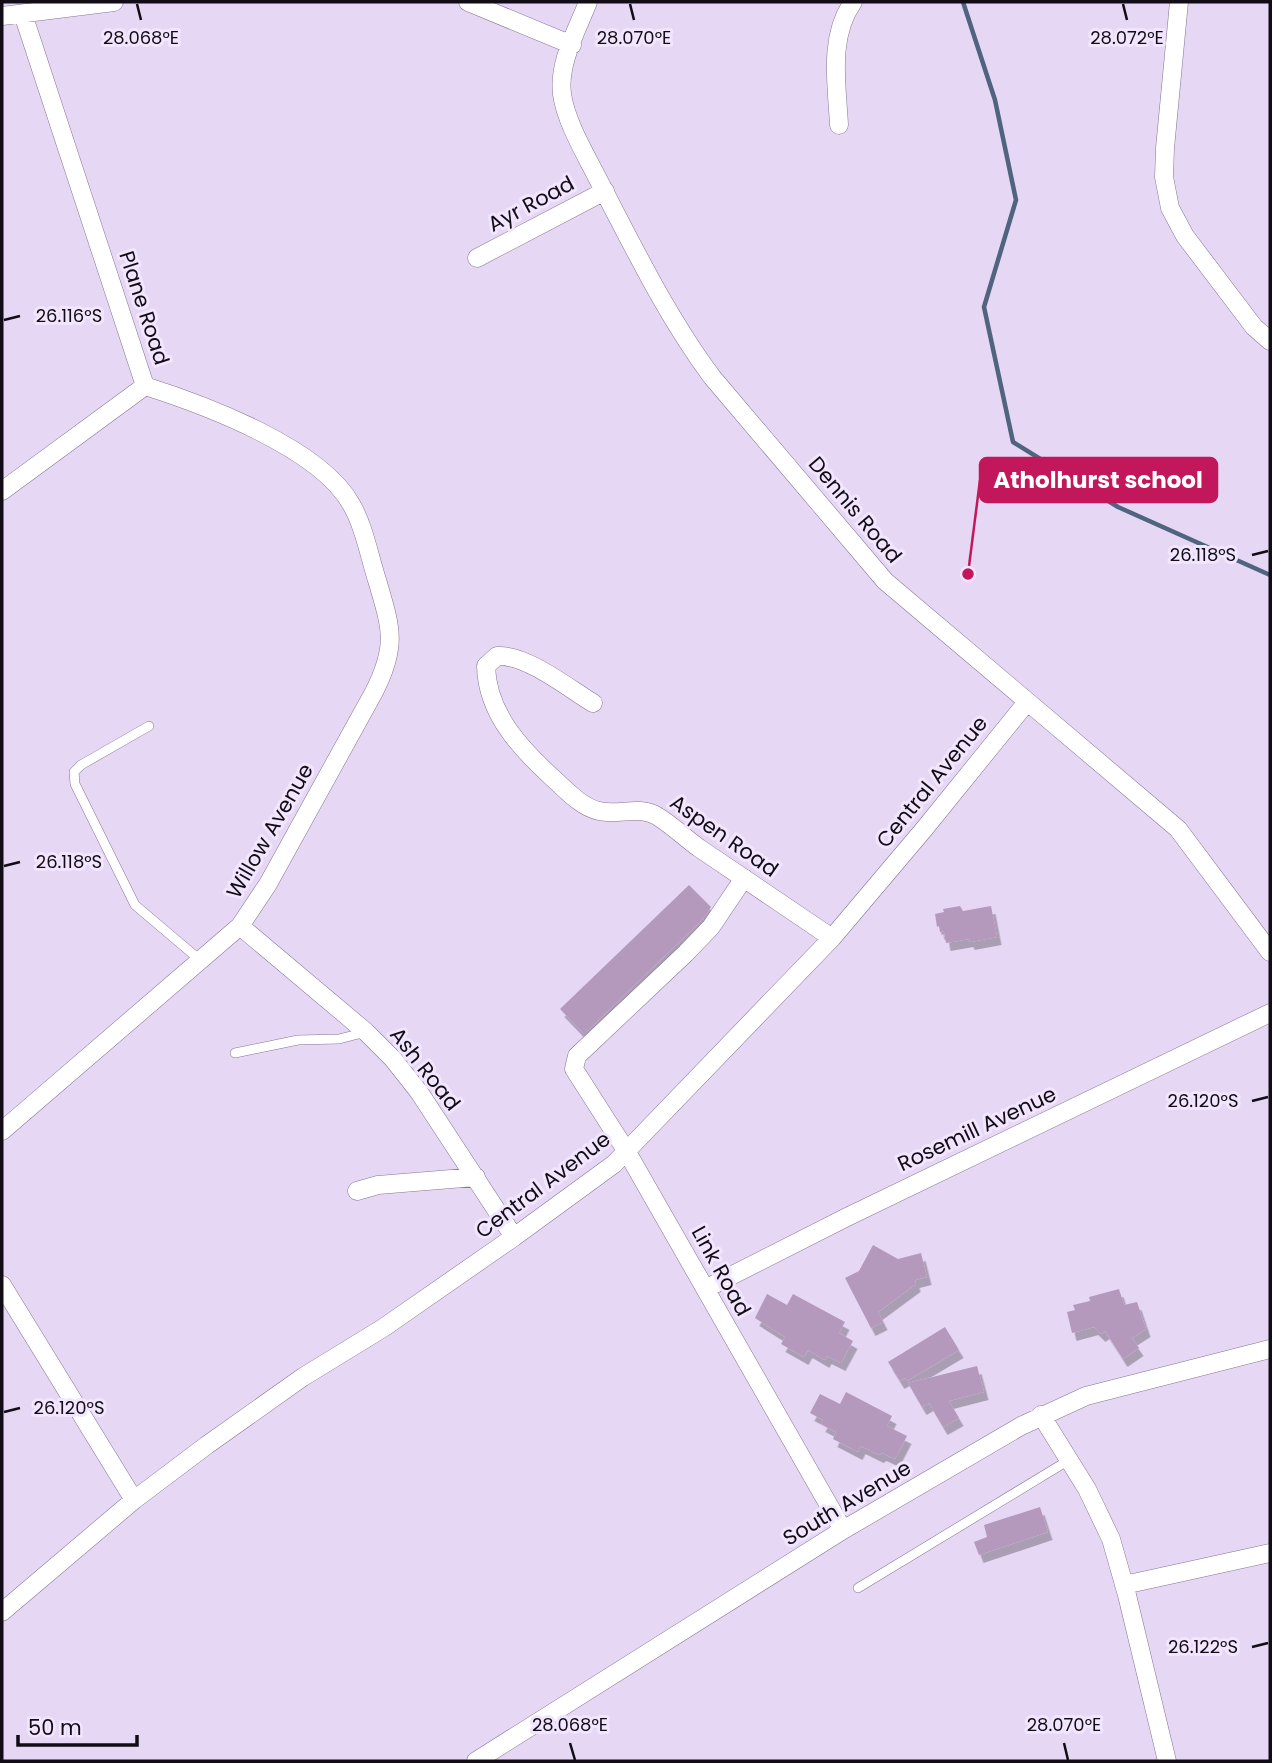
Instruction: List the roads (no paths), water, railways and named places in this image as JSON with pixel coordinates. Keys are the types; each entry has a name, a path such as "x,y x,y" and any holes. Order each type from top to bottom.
{"street":[{"path":"2,16 114,2"},
{"path":"468,2 572,45"},
{"name":"Dennis Road","path":"588,2 565,64 562,93 581,144 669,315 712,377 885,581 1178,829 1270,952"},
{"path":"839,125 836,57 839,32 853,2"},
{"path":"1179,2 1165,148 1164,186 1168,201 1185,236 1254,327 1270,341"},
{"name":"Plane Road","path":"23,13 145,386 181,397 293,449 329,476 352,504"},
{"name":"Ayr Road","path":"477,258 605,191"},
{"path":"2,491 145,386"},
{"name":"Willow Avenue","path":"2,1131 240,926 268,884 387,665 392,634 361,526 352,504"},
{"name":"Aspen Road","path":"593,703 524,662 506,655 497,656 486,666 490,694 501,719 524,752 577,800 609,813 636,810 652,813 832,938"},
{"name":"Central Avenue","path":"2,1612 134,1500 303,1377 383,1328 614,1164 832,938 1027,702"},
{"name":"Link Road","path":"744,878 711,927 577,1056 575,1069 627,1152 844,1530"},
{"name":"Ash Road","path":"240,926 366,1032 393,1059 419,1092 514,1237"},
{"name":"Rosemill Avenue","path":"705,1289 890,1196 1270,1013"},
{"path":"357,1191 378,1185 476,1177"},
{"path":"3,1289 134,1500"},
{"name":"South Avenue","path":"476,1761 844,1530 1041,1415 1086,1396 1270,1349"},
{"path":"1041,1415 1101,1515 1111,1539 1167,1761"},
{"path":"1124,1585 1270,1553"}],"lane":[{"path":"149,726 81,765 74,772 75,784 135,905 200,960"},
{"path":"235,1053 298,1040 339,1039 366,1032"},
{"path":"858,1588 1069,1460"}],"waterway":[{"path":"963,2 995,100 1016,200 984,307 1013,442 1118,507 1270,575"}],"place":[{"name":"Atholhurst school","path":"968,574"}]}
